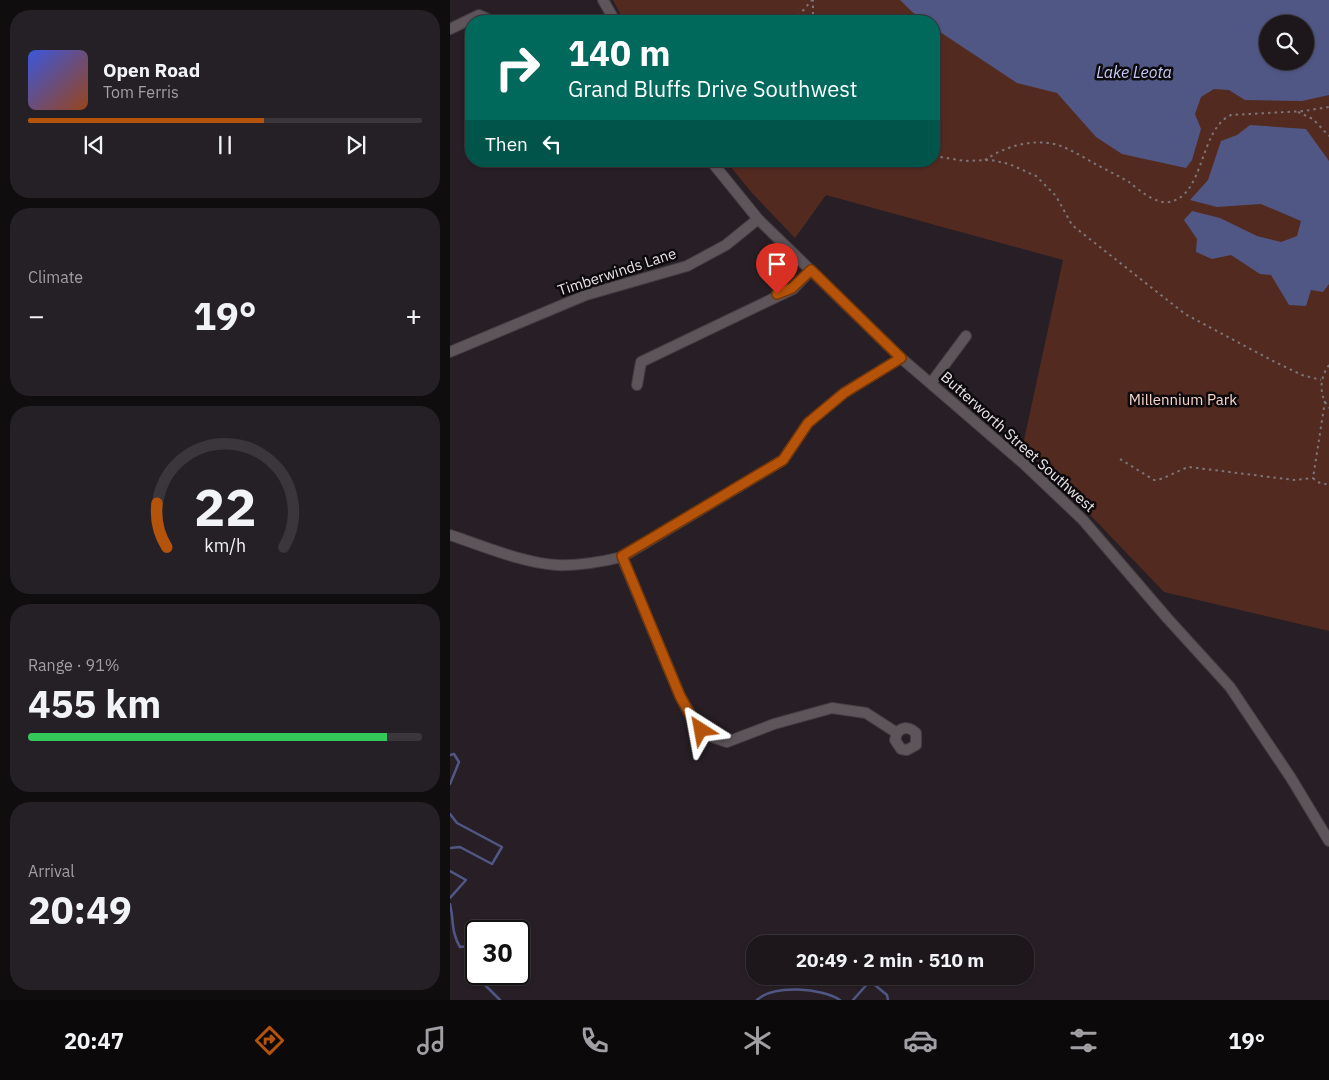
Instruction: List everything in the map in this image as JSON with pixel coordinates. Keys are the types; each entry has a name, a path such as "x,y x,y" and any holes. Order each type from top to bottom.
{"street":[{"path":"603,0 612,15"},
{"path":"450,29 465,22"},
{"name":"Butterworth Street Southwest","path":"716,167 758,218 901,358 1024,464 1083,520 1168,619 1230,687 1292,778 1329,841"},
{"name":"Timberwinds Lane","path":"450,352 586,295 687,266 726,245 758,218"},
{"path":"637,385 641,362 792,288 811,270"},
{"path":"931,383 966,336"},
{"path":"450,535 502,553 556,565 596,563 622,556 783,460 808,423 844,393 901,358"},
{"path":"622,556 680,696 697,727 709,736 727,742 774,724 832,708 866,713 897,733"}],"path":[{"path":"799,15 812,0"},
{"path":"812,0 813,15"},
{"path":"985,160 995,153 1014,146 1037,143 1054,144 1125,180 1151,197 1169,202 1184,193 1192,183 1210,138 1219,122 1224,118 1236,114 1329,107"},
{"path":"1295,111 1313,119 1329,136"},
{"path":"940,157 965,161 985,160 1009,164 1036,176 1056,196 1072,225 1185,314 1273,361 1302,375 1321,380"},
{"path":"1329,365 1321,380 1325,401 1329,408"},
{"path":"1313,478 1325,401"},
{"path":"1120,459 1154,480 1161,480 1176,470 1189,467 1294,480 1313,478"},
{"path":"1313,478 1316,482 1329,486"}],"green space":[{"name":"Millennium Park","path":"613,0 1329,0 1329,631 1164,592 1023,445 1063,260 826,195 795,238 752,193 731,167 940,167 940,15 621,15"}],"water":[{"name":"Lake Leota","path":"900,0 1329,0 1329,95 1302,101 1245,100 1229,90 1214,89 1201,97 1195,114 1201,129 1192,160 1186,168 1122,154 1096,137 1057,93 1017,83 940,32 940,15 916,15"},
{"path":"1250,125 1306,129 1329,161 1329,284 1323,292 1311,290 1306,306 1289,305 1271,275 1260,274 1231,255 1212,259 1196,252 1197,239 1184,220 1192,211 1220,218 1257,236 1281,242 1297,236 1301,221 1261,204 1217,207 1190,200 1208,180 1221,141 1237,135"}],"waterway":[{"path":"450,755 454,754 459,762 450,784"},
{"path":"450,814 457,823 502,847 492,864 460,847 450,848"},
{"path":"450,871 466,880 450,898"},
{"path":"450,904 457,942 460,947 465,946"},
{"path":"853,1000 870,981 887,995 888,1000"},
{"path":"485,985 500,1000"},
{"path":"757,1000 765,995 786,990 822,993 840,1000"}],"route":[{"path":"701,730 697,727 680,696 622,556 783,460 793,448 808,423 844,393 901,358 811,270 792,288 777,294"}]}
